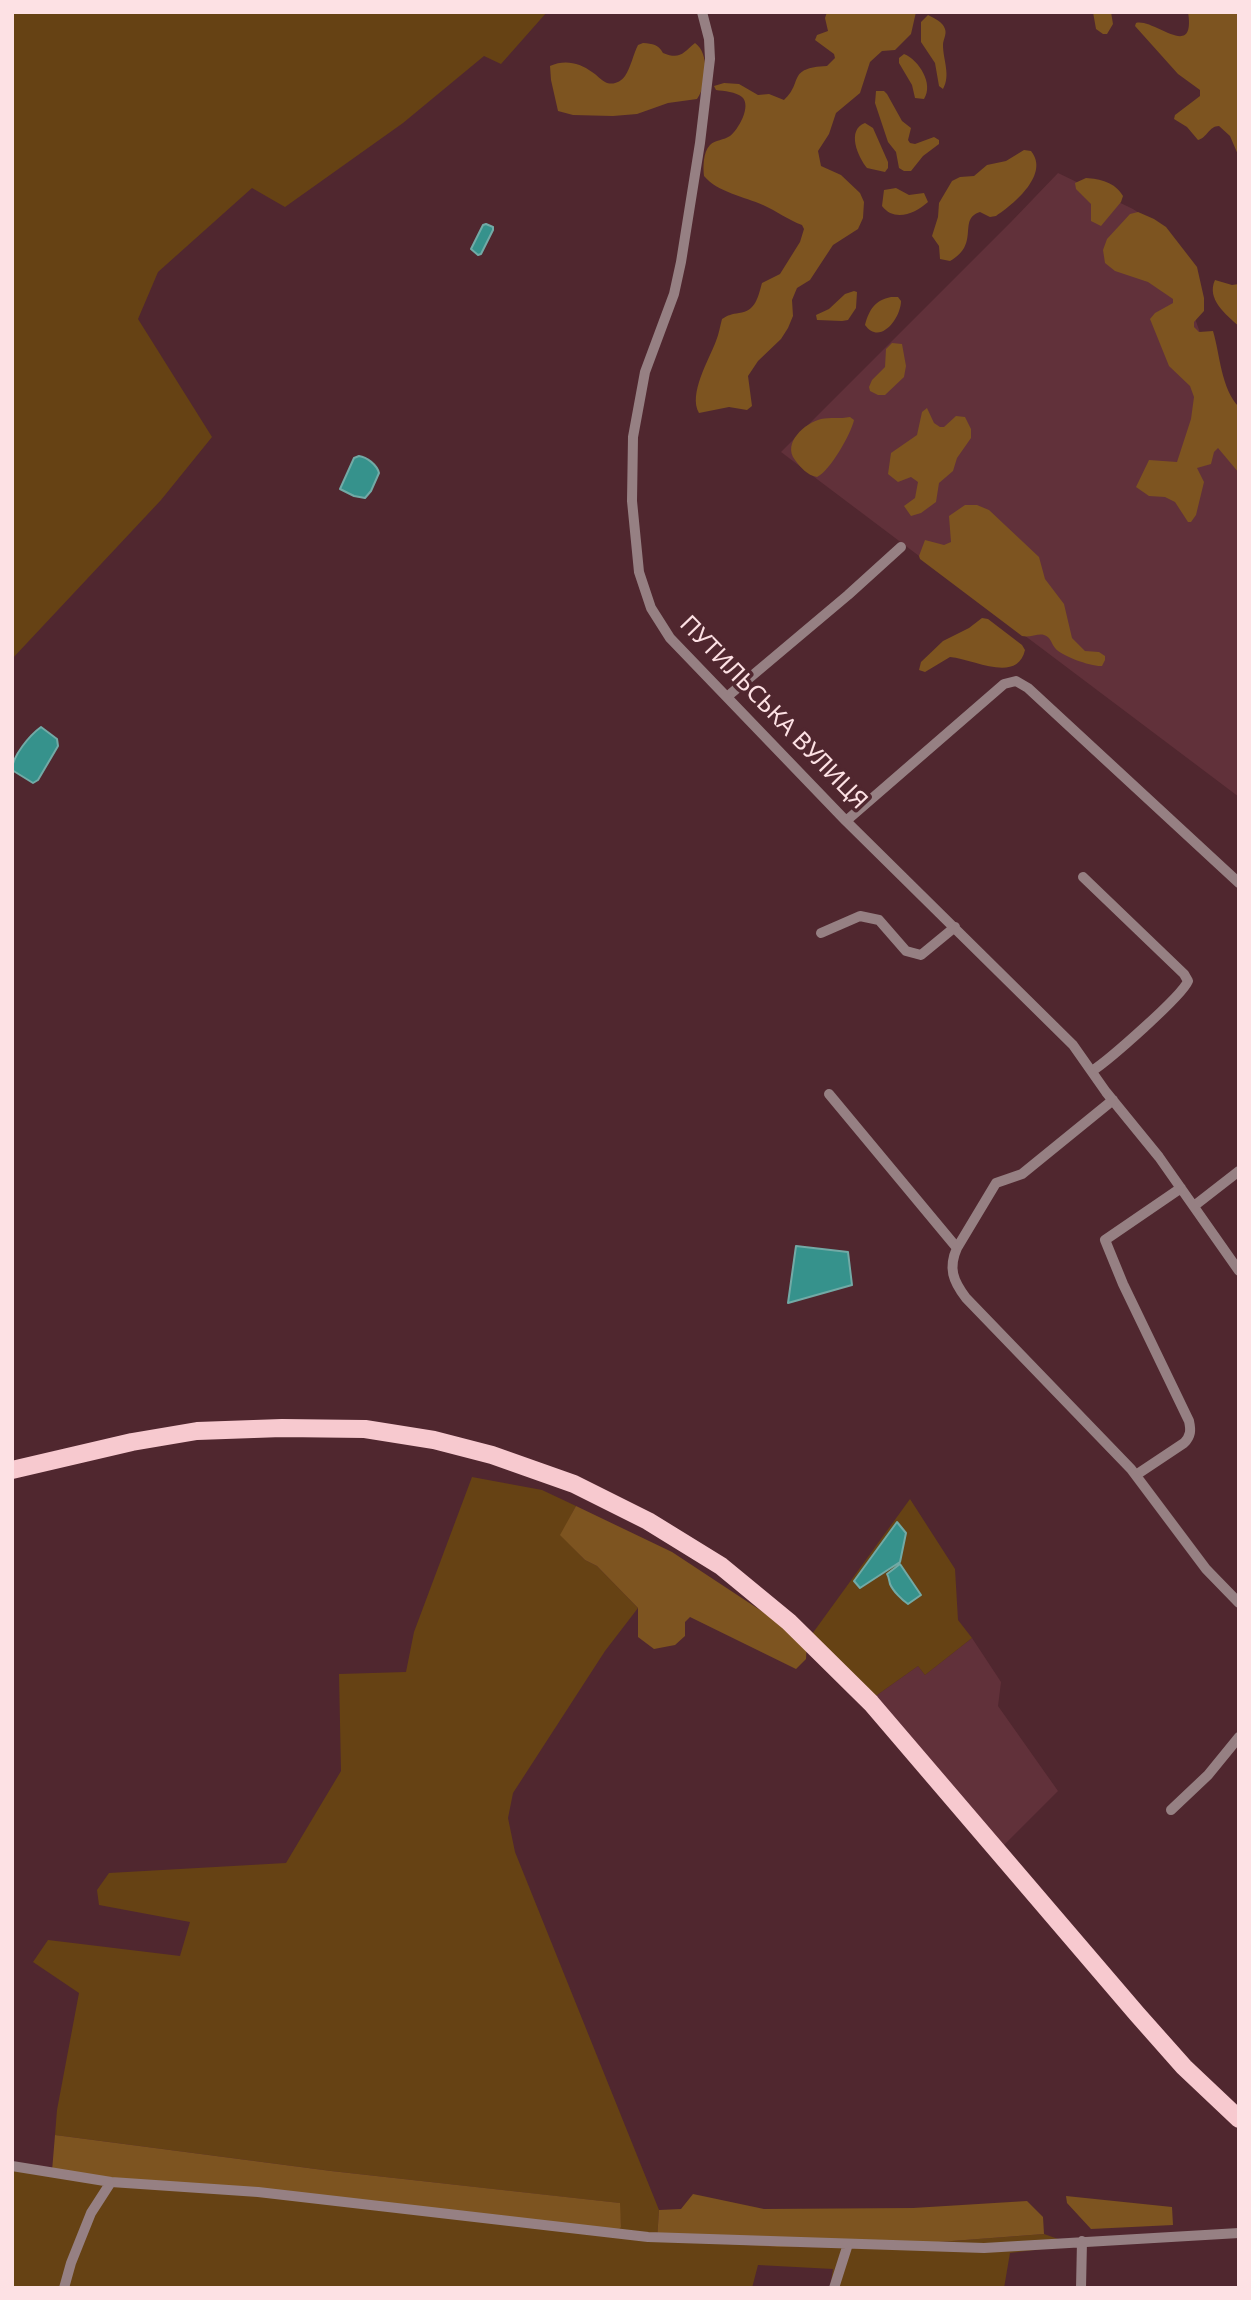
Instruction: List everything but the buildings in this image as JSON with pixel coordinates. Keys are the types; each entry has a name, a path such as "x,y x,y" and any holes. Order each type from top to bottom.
{"main road":[{"path":"12,1470 132,1442 197,1431 365,1429 434,1440 492,1455 574,1484 648,1521 721,1566 789,1622 871,1703 1184,2067 1239,2119"}],"street":[{"name":"ПУТИЛЬСЬКА ВУЛИЦЯ","path":"702,12 710,54 700,143 677,283 641,386 633,437 632,501 639,572 651,608 670,638 846,821 1064,1036 1160,1157 1239,1272"},
{"path":"728,696 901,547"},
{"path":"846,821 1004,684 1016,681 1028,688 1239,883"},
{"path":"1083,877 1184,974 1188,981 1179,994 1113,1055 1092,1070"},
{"path":"821,933 860,916 879,920 906,951 921,954 955,927"},
{"path":"829,1094 957,1248"},
{"path":"1114,1100 1022,1174 996,1183 952,1258 954,1282 966,1298 1136,1475 1206,1569 1239,1603"},
{"path":"1194,1206 1239,1171"},
{"path":"1136,1475 1184,1443 1190,1436 1191,1429 1105,1240 1181,1188"},
{"path":"1171,1810 1208,1775 1239,1737"},
{"path":"12,2165 111,2182 258,2192 648,2236 984,2248 1239,2233"},
{"path":"64,2288 91,2213 111,2182"},
{"path":"1081,2288 1082,2241"},
{"path":"834,2288 849,2244"}],"shaded area":[{"path":"12,12 547,12 501,64 484,56 403,123 285,207 252,188 158,272 138,319 212,437 161,500 12,659"},
{"path":"827,12 916,12 911,34 895,50 882,51 870,62 860,93 836,113 829,134 818,151 821,166 841,175 860,193 864,202 863,218 858,229 833,245 810,280 797,288 792,300 793,316 788,328 748,376 752,406 747,410 729,407 699,413 696,405 698,387 722,319 745,312 753,306 762,283 780,274 800,242 804,229 802,225 768,207 716,186 704,176 704,160 708,148 712,143 733,133 745,112 745,101 742,97 716,90 714,86 724,83 739,84 758,95 769,94 784,100 801,73 814,67 827,66 835,58 834,54 815,40 817,35 828,31 825,18"},
{"path":"1093,12 1111,12 1113,24 1107,34 1096,29"},
{"path":"1188,12 1239,12 1239,157 1230,136 1219,126 1198,140 1187,127 1174,119 1175,115 1200,96 1200,90 1178,74 1135,26 1136,23 1144,23 1180,36 1186,34 1189,27"},
{"path":"928,15 940,22 945,31 943,45 946,78 943,89 939,86 935,63 921,42 921,22"},
{"path":"695,43 700,48 705,62 705,78 697,99 668,103 637,114 573,115 558,111 550,66 567,62 577,64 605,82 619,82 629,69 638,45 655,45 663,53 673,56 681,54"},
{"path":"904,54 915,61 923,73 927,86 924,99 915,98 912,85 899,63 899,58"},
{"path":"876,91 884,91 887,94 902,121 911,128 908,140 910,143 915,144 934,137 939,140 939,144 923,156 911,171 899,168 896,152 888,142 875,103"},
{"path":"865,123 873,128 888,162 885,172 867,168 857,151 856,131"},
{"path":"1024,150 1031,151 1036,160 1033,179 1027,188 996,216 990,217 980,212 973,215 965,247 950,261 940,259 939,246 932,236 939,203 952,181 960,177 974,176 987,165 1006,161"},
{"path":"1058,173 1133,209 1160,227 1210,361 1239,455 1239,797 781,452"},
{"path":"1086,178 1111,184 1123,196 1101,226 1091,221 1091,204 1076,189 1075,183"},
{"path":"896,188 909,195 924,193 928,202 911,213 892,214 882,206 884,190"},
{"path":"1138,212 1166,227 1197,267 1204,311 1194,322 1194,327 1199,332 1213,331 1228,391 1239,407 1239,473 1218,448 1211,464 1197,468 1204,482 1196,515 1191,522 1188,522 1175,502 1165,497 1149,496 1136,487 1149,460 1177,462 1191,419 1194,397 1190,386 1169,366 1150,319 1173,303 1173,299 1148,282 1115,271 1105,263 1103,250 1107,239 1130,214"},
{"path":"1215,280 1232,285 1239,284 1239,326 1223,312 1215,300"},
{"path":"857,292 856,308 848,320 817,320 816,315 829,309 845,294"},
{"path":"898,297 901,301 894,322 883,331 871,331 865,325 871,310 877,303"},
{"path":"892,343 902,344 906,366 904,377 885,395 878,395 870,391 869,387 885,367 886,349"},
{"path":"927,408 934,423 940,427 944,427 956,416 965,417 971,429 971,438 957,458 953,471 939,483 936,502 921,513 911,516 904,506 915,498 918,482 911,477 898,482 888,474 891,453 917,435 922,412"},
{"path":"850,417 854,420 849,434 828,468 817,477 804,471 795,460 791,447 802,429 821,419"},
{"path":"965,505 977,505 989,510 1039,557 1045,579 1064,604 1072,638 1085,651 1099,652 1105,656 1102,666 1084,663 1063,654 1044,635 1022,636 920,559 925,540 944,545 951,542 949,516"},
{"path":"982,618 988,619 1022,645 1025,650 1013,666 993,667 950,657 925,672 919,670 921,662 943,641"},
{"path":"472,1477 542,1490 576,1506 561,1535 585,1560 597,1566 638,1608 605,1651 513,1793 508,1818 515,1852 659,2210 657,2240 777,2247 860,2248 1044,2234 1075,2245 1010,2253 1004,2288 830,2288 833,2269 758,2265 752,2288 12,2288 12,2166 621,2227 619,2203 331,2171 55,2135 57,2110 79,1993 33,1962 48,1940 180,1956 190,1922 99,1905 97,1890 109,1873 286,1863 341,1771 339,1674 406,1672 414,1632"},
{"path":"910,1499 955,1569 958,1620 972,1638 925,1675 918,1666 870,1700 807,1641"},
{"path":"576,1506 672,1552 807,1641 806,1659 796,1669 690,1617 685,1622 685,1636 675,1645 654,1649 638,1637 638,1608 597,1566 585,1560 560,1535"},
{"path":"972,1638 1001,1682 998,1706 1058,1791 1001,1848 870,1700 918,1666 925,1675"},
{"path":"55,2135 331,2171 620,2203 621,2227 612,2237 52,2171"},
{"path":"693,2194 764,2209 913,2208 1027,2201 1043,2217 1044,2234 860,2248 777,2247 657,2240 659,2210 681,2209"},
{"path":"1066,2196 1172,2207 1173,2225 1091,2229 1067,2203"}],"water":[{"path":"486,224 493,227 493,230 478,255 471,249"},
{"path":"359,456 371,462 379,473 365,498 340,489 354,458"},
{"path":"41,727 57,739 58,746 38,780 33,783 12,770 22,746"},
{"path":"796,1246 848,1252 852,1285 788,1303"},
{"path":"897,1522 906,1533 900,1562 860,1588 854,1581"},
{"path":"900,1564 921,1595 908,1604 893,1590 887,1574"}]}
